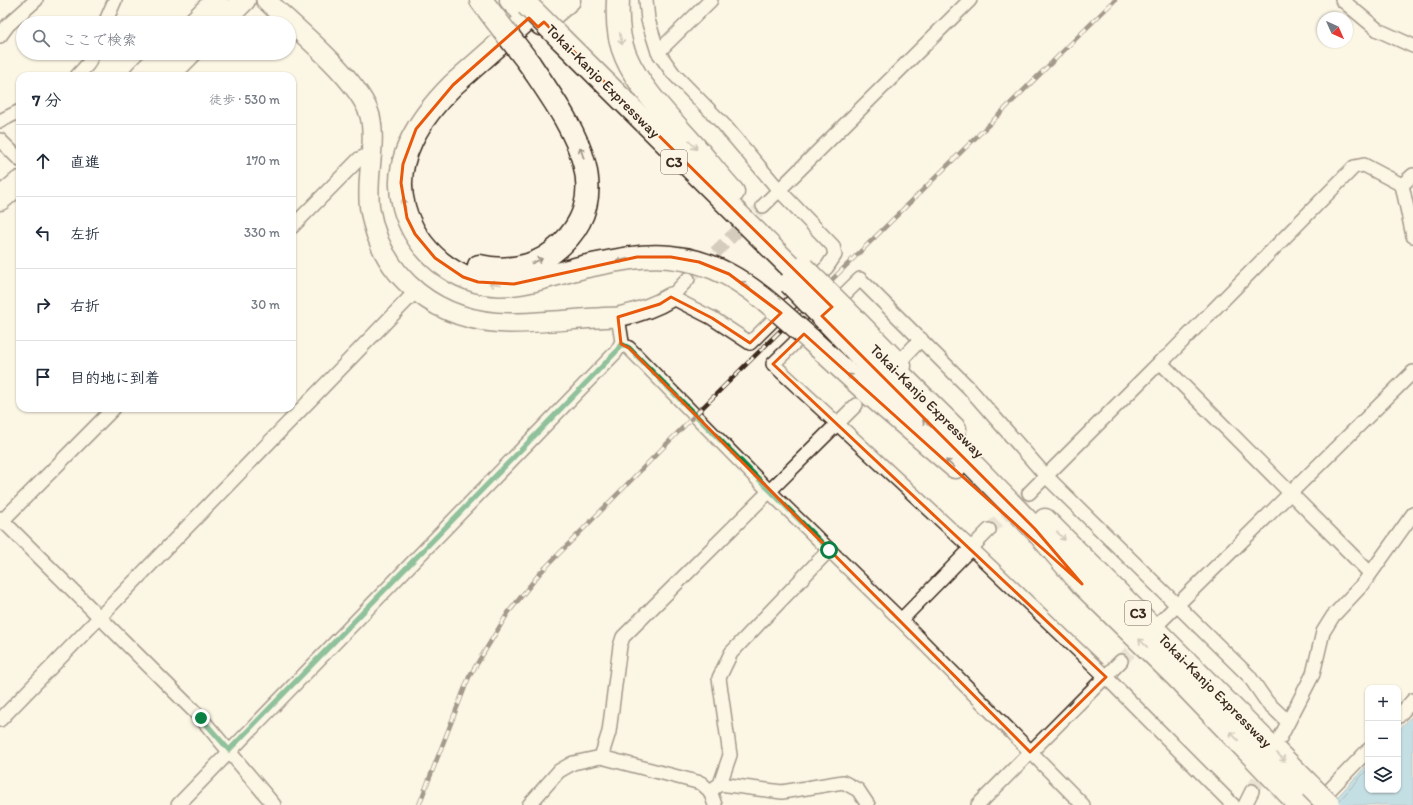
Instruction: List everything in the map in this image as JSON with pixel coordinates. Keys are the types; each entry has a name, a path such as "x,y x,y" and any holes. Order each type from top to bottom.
{"highway":[{"path":"201,16 217,0"},
{"path":"228,16 244,0"},
{"path":"481,0 496,20 528,63 562,112 582,152 587,187 585,204 572,233 561,246 548,256 533,264 518,268 487,268 471,264 454,255 440,243 428,226 419,208 416,189 417,168 422,148 433,128 463,93 569,0"},
{"path":"549,0 453,84 435,104 416,129 403,164 401,183 402,200 407,218 424,246 448,268 463,276 478,282 496,284 536,281 583,267 637,257 671,257 699,262 715,270 729,274 758,294 776,309 871,395 979,489 1082,584"},
{"path":"618,0 618,23 622,43 626,57 640,80 664,114 734,194 798,276"},
{"name":"Tokai-Kanjo Expressway","path":"521,4 835,313 965,438 1307,800"},
{"path":"145,72 157,60"},
{"path":"171,72 183,60"},
{"path":"0,199 16,185"},
{"path":"0,214 16,202"},
{"name":"Tokai-Kanjo Expressway","path":"835,313 913,410 975,467 1035,529 1082,584 1177,677 1307,800 1329,805"}],"street":[{"path":"18,16 36,0"},
{"path":"108,16 115,0"},
{"path":"266,0 283,16"},
{"path":"646,0 648,20 658,52 673,73 729,131 779,190 833,246 835,256 827,267 750,343 712,318 671,297"},
{"path":"658,52 711,0"},
{"path":"762,206 970,0"},
{"path":"1342,0 1378,30 1413,46"},
{"path":"0,36 8,25 16,18"},
{"path":"296,28 319,49 357,90 370,116 368,181 370,208 377,238 385,256 415,292 452,312 480,319 509,323 618,317 632,314 660,304 671,297 688,280"},
{"path":"81,72 90,60"},
{"path":"0,121 16,113"},
{"path":"0,140 16,156"},
{"path":"296,223 359,159 370,154"},
{"path":"1029,493 1160,362 1197,328 1354,167 1364,165 1402,185"},
{"path":"1402,185 1413,175"},
{"path":"1402,185 1413,236"},
{"path":"1233,805 1106,677 972,549 773,364 860,279 968,387 1046,476 1249,676 1267,702 1288,722"},
{"path":"0,720 415,292"},
{"path":"178,805 229,750 594,375 621,344 618,317"},
{"path":"904,357 921,339"},
{"path":"621,344 629,348 769,491 901,620 1083,805"},
{"path":"1160,362 1370,573"},
{"path":"1159,623 1413,372"},
{"path":"601,758 609,732 620,646 623,637 856,405"},
{"path":"110,412 1,520 201,718 274,805"},
{"path":"1280,738 1314,674 1323,632 1333,616 1363,584 1413,514"},
{"path":"901,620 989,530"},
{"path":"715,805 715,788 730,755 720,678 732,653 829,550"},
{"path":"978,805 1121,661"},
{"path":"1401,714 1413,700"},
{"path":"1307,800 1365,752"},
{"path":"529,805 559,770 573,763 601,758 701,783 715,788 782,792 843,782 858,790 868,805"},
{"path":"1245,805 1252,791"}],"highlighted area":[{"path":"529,18 538,27 544,22 832,307 822,316 1035,529 1082,584 804,334 773,364 1106,677 1030,752 629,348 621,344 618,317 660,304 671,297 712,318 750,343 781,313 729,274 699,262 671,257 637,257 514,284 478,282 463,277 435,258 415,234 407,218 401,183 403,164 416,129 453,85"}],"water":[{"path":"1413,715 1413,805 1330,805 1365,767 1365,793 1401,793 1401,728"}],"tunnel":[{"path":"688,279 763,206"},
{"path":"989,530 1029,493"},
{"path":"1121,661 1145,637"},
{"path":"1252,791 1267,763"}],"railway":[{"path":"419,805 469,677 508,613 540,573 695,415 1115,0"}],"route":[{"path":"201,718 229,750 616,352 621,344 629,348 829,550"}]}
